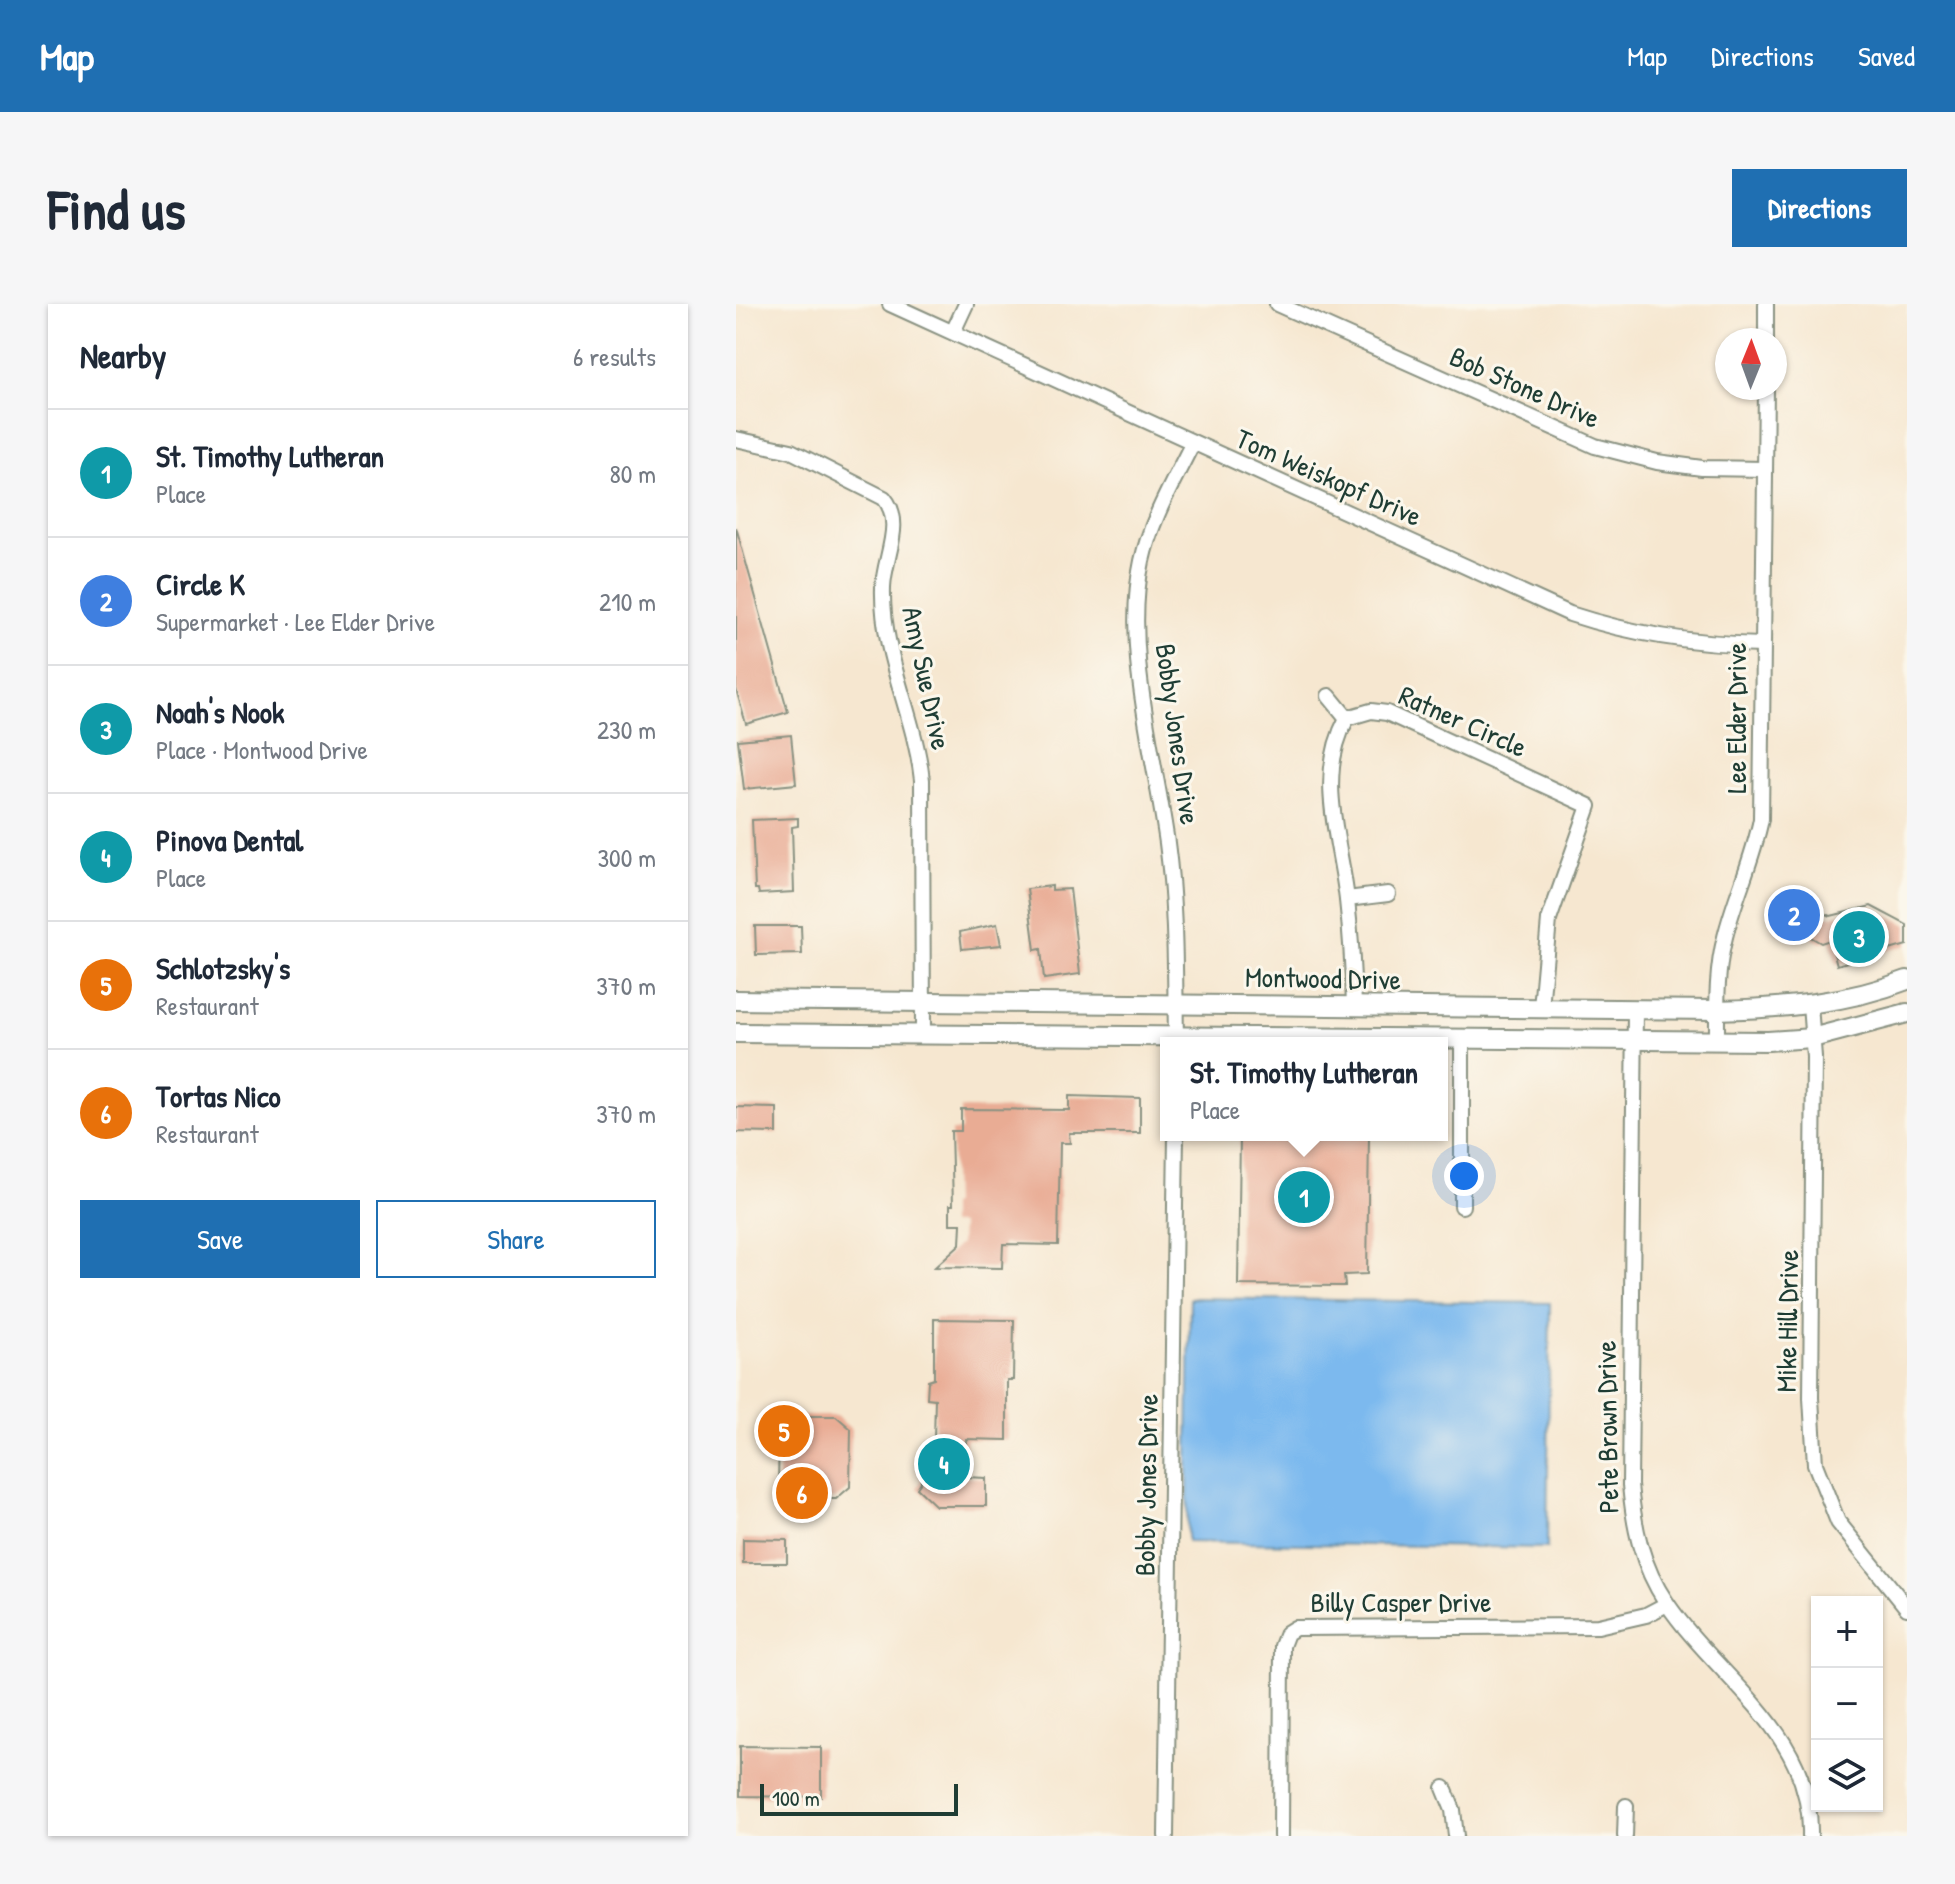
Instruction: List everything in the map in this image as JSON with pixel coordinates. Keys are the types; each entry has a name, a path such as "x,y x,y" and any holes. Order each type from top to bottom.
{"main road":[{"name":"Montwood Drive","path":"736,1000 1717,1010 1810,1005 1854,997 1907,980"},
{"path":"1448,1041 1717,1042 1812,1038 1907,1013"},
{"path":"736,1033 1160,1040"}],"street":[{"name":"Tom Weiskopf Drive","path":"890,304 1570,614 1645,636 1689,642 1763,645"},
{"path":"953,332 966,304"},
{"name":"Bob Stone Drive","path":"1277,304 1595,446 1657,462 1702,468 1765,469"},
{"path":"1766,304 1766,328"},
{"name":"Lee Elder Drive","path":"1717,1042 1724,939 1754,856 1761,819 1766,400"},
{"name":"Amy Sue Drive","path":"736,439 791,451 884,498 893,512 895,522 883,585 884,608 896,674 918,744 922,780 923,1034"},
{"name":"Bobby Jones Drive","path":"1176,1037 1168,847 1137,617 1139,578 1149,536 1192,444"},
{"path":"1329,696 1347,718 1339,733 1329,778 1347,899 1354,1006"},
{"name":"Ratner Circle","path":"1347,718 1371,711 1387,713 1589,806 1549,920 1541,1008"},
{"path":"1347,899 1388,894"},
{"name":"Mike Hill Drive","path":"1810,1005 1815,1464 1838,1522 1907,1608"},
{"name":"Pete Brown Drive","path":"1635,1010 1630,1485 1633,1517 1642,1555 1667,1604 1786,1745 1805,1784 1810,1836"},
{"path":"1462,1041 1462,1206"},
{"name":"Bobby Jones Drive","path":"1166,1836 1176,1141"},
{"name":"Billy Casper Drive","path":"1281,1836 1282,1646 1287,1633 1295,1628 1598,1626 1646,1615 1667,1604"},
{"path":"1444,1788 1453,1810 1456,1836"},
{"path":"1625,1836 1626,1806"}],"water":[{"path":"1190,1298 1550,1303 1547,1548 1187,1542"}],"building":[{"path":"736,527 788,712 746,724 736,689"},
{"path":"791,735 796,784 744,789 738,740"},
{"path":"798,818 798,826 792,827 794,892 759,894 755,889 752,820"},
{"path":"1052,886 1052,890 1070,889 1080,974 1044,979 1041,949 1035,950 1027,889"},
{"path":"1782,894 1817,914 1819,911 1831,916 1871,906 1907,925 1907,945 1837,965 1830,940 1821,943 1802,932 1800,937 1793,936 1772,924 1774,918 1770,916"},
{"path":"997,924 1001,945 962,949 960,932"},
{"path":"755,926 801,926 802,954 756,955"},
{"path":"1069,1096 1140,1098 1140,1133 1069,1133 1070,1143 1060,1143 1058,1245 1003,1244 1002,1268 935,1267 960,1244 961,1224 950,1224 950,1205 953,1205 951,1131 961,1131 961,1109 1069,1110"},
{"path":"736,1107 777,1108 777,1133 736,1132"},
{"path":"1240,1141 1369,1141 1367,1274 1344,1275 1345,1286 1238,1285"},
{"path":"934,1319 1014,1320 1013,1380 1007,1380 1007,1440 966,1439 966,1477 986,1478 986,1506 936,1506 917,1488 921,1482 921,1450 934,1439 935,1399 927,1398 928,1381 934,1379"},
{"path":"789,1416 836,1416 851,1429 850,1487 836,1499 789,1499 778,1487 779,1427"},
{"path":"743,1539 787,1540 787,1563 743,1563"},
{"path":"740,1746 821,1747 821,1797 740,1796"}],"place":[{"name":"Circle K","path":"1794,915"},
{"name":"Noah's Nook","path":"1859,937"},
{"name":"St. Timothy Lutheran","path":"1304,1197"},
{"name":"Schlotzsky's","path":"784,1431"},
{"name":"Pinova Dental","path":"944,1464"},
{"name":"Tortas Nico","path":"802,1493"}]}
